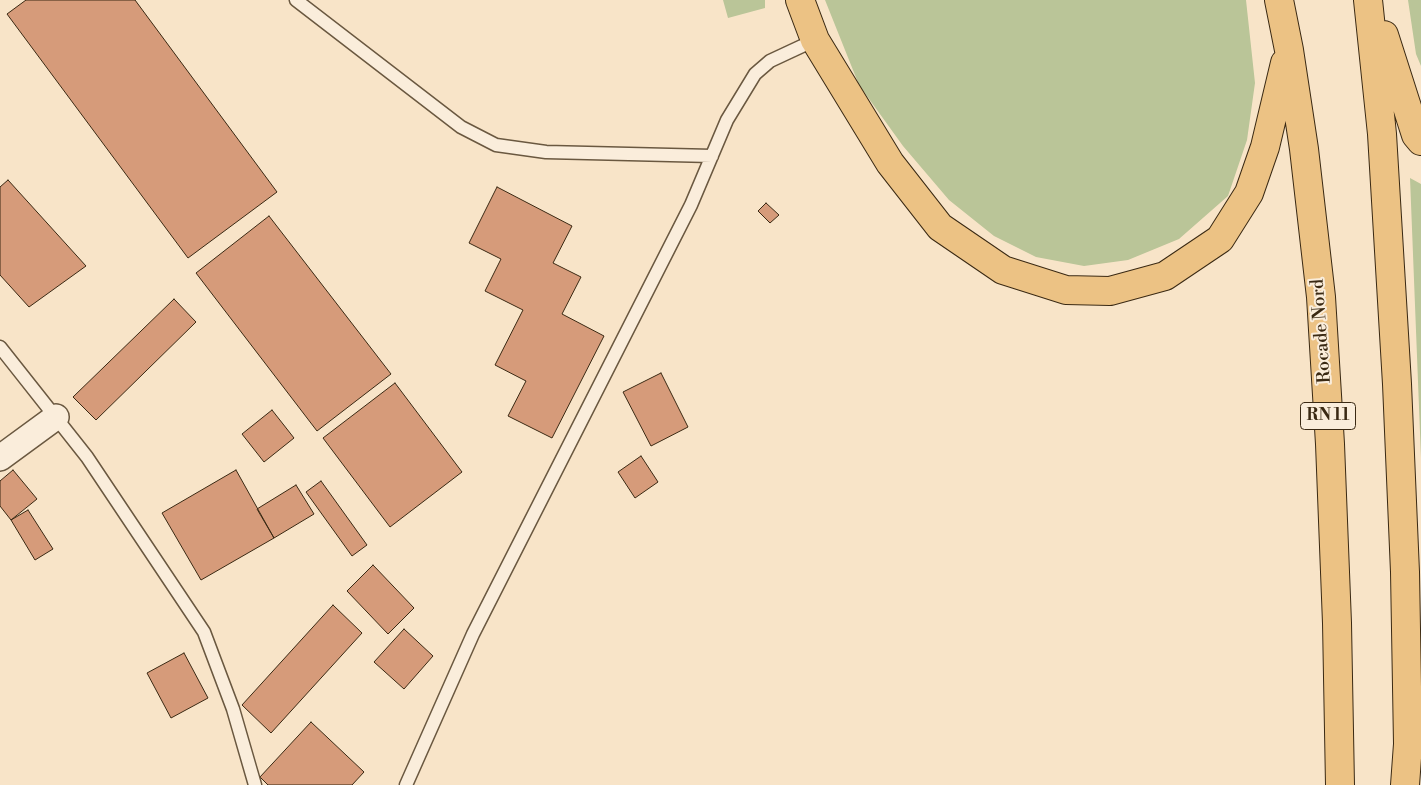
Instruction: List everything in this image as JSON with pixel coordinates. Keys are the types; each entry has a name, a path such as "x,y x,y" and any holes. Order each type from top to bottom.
{"highway":[{"path":"800,0 815,40 890,163 940,227 1003,270 1066,290 1110,291 1165,276 1220,239 1249,193 1265,146 1289,50"},
{"name":"Rocade Nord","path":"1278,0 1289,50 1304,149 1321,297 1330,444 1337,623 1340,785"},
{"path":"1368,0 1382,134 1397,384 1405,572 1408,744 1405,785"},
{"path":"1372,0 1416,135 1421,141"},
{"path":"1408,744 1421,702"}],"street":[{"path":"0,458 56,417"}],"lane":[{"path":"296,0 461,127 496,145 546,152 712,156"},
{"path":"406,785 473,634 691,205 727,120 755,74 770,61 815,40"},
{"path":"0,347 87,457 204,632 233,709 255,785"}],"green space":[{"path":"723,0 765,0 765,8 728,18"},
{"path":"825,0 1246,0 1255,83 1247,140 1228,196 1179,239 1128,260 1084,266 1036,257 994,236 949,200 903,146 859,85"},
{"path":"1408,0 1421,0 1421,66 1416,54"},
{"path":"1410,178 1421,184 1421,458"}],"building":[{"path":"26,0 135,0 277,192 188,258 7,14"},
{"path":"8,180 86,266 29,307 0,275 0,187"},
{"path":"497,187 572,226 553,263 581,277 562,314 604,336 552,438 508,416 526,381 495,365 523,310 485,291 501,259 469,243"},
{"path":"766,203 779,215 770,223 758,211"},
{"path":"269,216 391,374 317,431 196,273"},
{"path":"174,299 196,322 96,420 73,397"},
{"path":"661,373 688,427 651,446 623,392"},
{"path":"395,383 462,472 390,527 323,438"},
{"path":"272,410 294,438 264,462 242,434"},
{"path":"641,456 658,482 635,498 618,472"},
{"path":"13,470 37,499 11,520 0,506 0,481"},
{"path":"236,470 274,538 201,580 162,513"},
{"path":"321,481 367,545 352,556 306,492"},
{"path":"296,485 314,514 274,538 257,509"},
{"path":"28,510 53,549 35,560 11,520"},
{"path":"373,565 414,608 388,634 347,591"},
{"path":"333,605 362,633 271,733 242,705"},
{"path":"404,629 433,656 404,689 374,662"},
{"path":"184,653 208,698 171,718 147,673"},
{"path":"311,722 364,772 352,785 268,785 260,777"}]}
